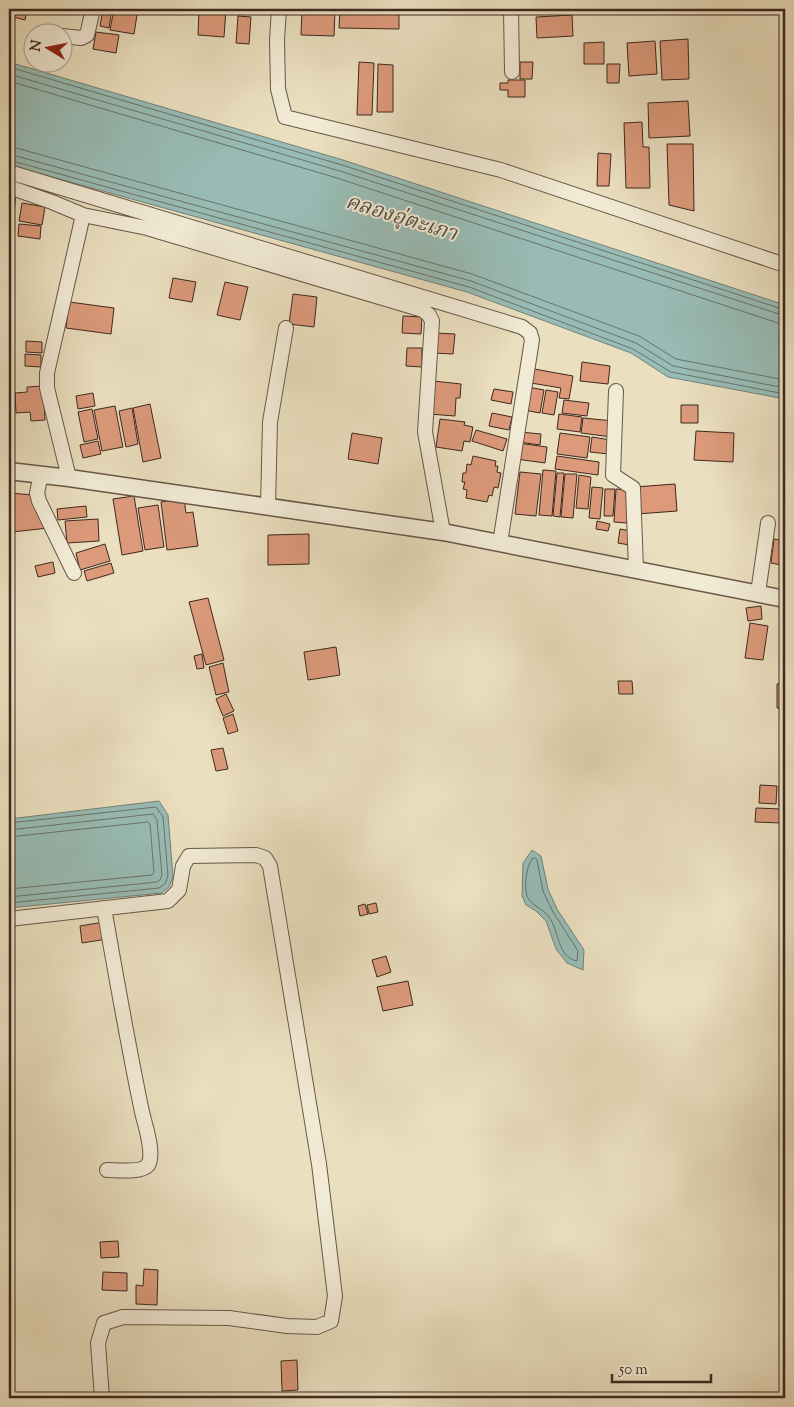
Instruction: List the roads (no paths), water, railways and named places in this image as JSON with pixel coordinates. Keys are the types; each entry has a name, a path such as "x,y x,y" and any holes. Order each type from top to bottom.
{"street":[{"path":"72,37 81,38 87,35 93,9"},
{"path":"279,9 276,40 278,89 285,117 501,170 785,265"},
{"path":"511,9 512,72"},
{"path":"9,172 522,327 530,333 532,340 500,543"},
{"path":"9,187 83,215 147,228 424,310 432,321 425,432 443,532"},
{"path":"69,478 47,388 47,373 83,215"},
{"path":"268,507 270,422 286,328"},
{"path":"616,391 613,475 632,488 636,569"},
{"path":"9,471 443,532 785,599"},
{"path":"40,474 37,492 39,501 74,573"},
{"path":"758,593 768,523"},
{"path":"9,919 168,901 179,890 183,866 190,856 256,855 265,858 270,866 319,1164 335,1296 331,1320 317,1327 287,1326 229,1318 123,1317 104,1323 98,1343 102,1398"},
{"path":"104,908 150,1148 147,1167 135,1170 107,1170"}],"water":[{"name":"คลองอุ่ตะเภา","path":"9,62 22,66 22,72 43,72 343,160 785,305 785,399 668,377 631,353 467,292 9,165"},
{"path":"159,801 168,815 173,877 169,887 162,893 9,908 9,819"},
{"path":"532,850 541,856 548,889 557,909 584,950 583,970 567,963 556,949 546,921 536,911 526,905 522,896 523,863"}]}
